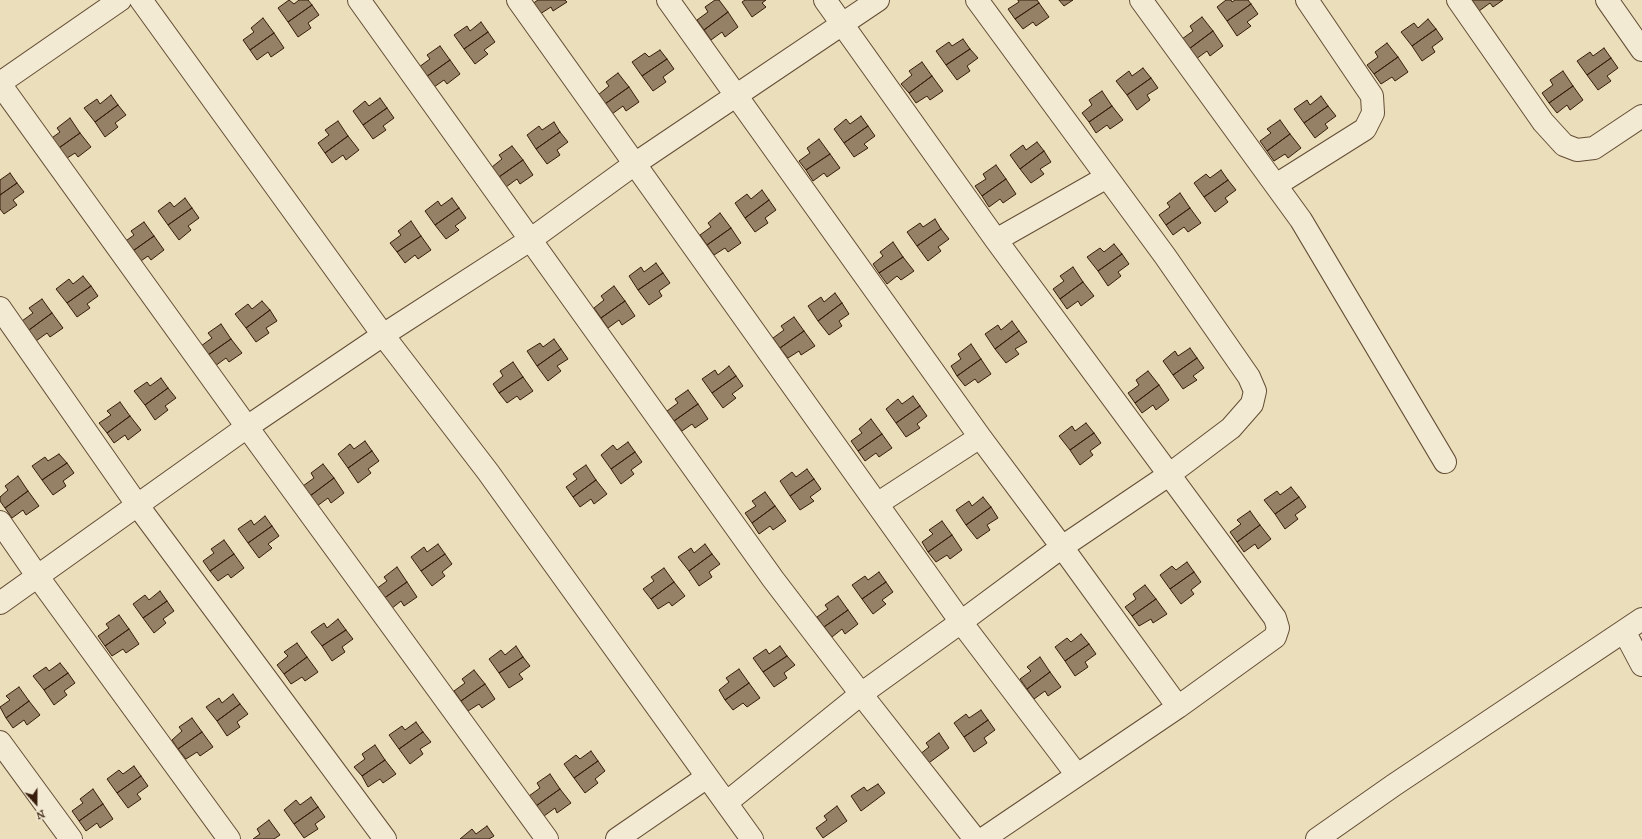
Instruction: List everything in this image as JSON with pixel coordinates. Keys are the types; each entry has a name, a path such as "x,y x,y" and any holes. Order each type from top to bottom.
{"street":[{"path":"120,0 0,83 247,427 547,839"},
{"path":"141,0 383,335 488,472 752,839"},
{"path":"359,0 773,579 975,839"},
{"path":"518,0 636,163 961,622 1076,775"},
{"path":"668,0 980,437 1062,546 1178,707"},
{"path":"824,0 996,240 1275,618 1278,628 1275,637 1178,707 1076,775 998,835"},
{"path":"0,603 247,427 383,335 530,240 636,163 736,95 843,26 878,0"},
{"path":"726,803 861,694 961,622 1062,546 1170,474 1231,428 1252,404 1255,391 1249,377 1165,256 977,0"},
{"path":"1141,0 1301,220 1445,462"},
{"path":"1276,185 1365,129 1372,113 1372,96 1307,0"},
{"path":"1458,0 1543,122 1564,145 1577,150 1594,148 1642,116"},
{"path":"1607,0 1642,50"},
{"path":"996,240 1107,177"},
{"path":"0,308 138,506 385,839"},
{"path":"877,504 980,437"},
{"path":"0,522 38,577 229,839"},
{"path":"1317,839 1394,785 1642,619"},
{"path":"1624,631 1642,665"},
{"path":"0,742 71,839"},
{"path":"616,839 707,777"}],"building":[{"path":"289,0 294,4 299,0 308,0 312,5 288,22 278,8"},
{"path":"538,0 565,0 567,2 553,11 551,7 540,14 532,4"},
{"path":"715,0 719,0 728,12 704,30 697,20 708,12 705,7"},
{"path":"745,0 766,0 762,3 766,7 752,17 742,2"},
{"path":"1018,0 1037,0 1039,3 1015,19 1008,9 1019,2"},
{"path":"1059,0 1073,0 1064,6"},
{"path":"1226,0 1231,0 1232,2 1235,0 1248,0 1251,4 1227,21 1217,7"},
{"path":"1472,0 1503,0 1493,7 1490,3 1479,11"},
{"path":"1039,3 1049,17 1036,26 1033,22 1023,29 1015,19"},
{"path":"1251,4 1258,14 1247,22 1251,26 1237,36 1227,21"},
{"path":"312,5 319,15 308,23 311,28 298,37 288,22"},
{"path":"728,12 738,27 725,37 722,32 711,40 704,30"},
{"path":"1202,17 1213,31 1189,49 1182,39 1193,31 1190,26"},
{"path":"263,18 274,33 250,50 243,40 254,32 251,28"},
{"path":"1428,19 1436,29 1412,46 1401,32 1414,23 1418,28"},
{"path":"481,22 488,32 464,49 454,35 467,26 470,31"},
{"path":"1436,29 1443,39 1432,47 1435,52 1422,61 1412,46"},
{"path":"1213,31 1223,46 1210,56 1207,51 1196,59 1189,49"},
{"path":"488,32 495,42 484,50 488,54 475,64 464,49"},
{"path":"274,33 284,48 271,57 268,52 257,60 250,50"},
{"path":"963,39 970,49 946,65 936,51 949,42 952,46"},
{"path":"1387,43 1398,57 1374,74 1367,65 1378,57 1375,52"},
{"path":"440,46 450,60 426,77 419,67 430,59 427,55"},
{"path":"1604,48 1611,58 1587,75 1577,61 1590,52 1593,56"},
{"path":"970,49 978,58 967,66 970,71 957,80 946,65"},
{"path":"660,50 667,59 642,76 632,62 645,53 649,57"},
{"path":"1398,57 1408,72 1395,81 1392,77 1381,84 1374,74"},
{"path":"1611,58 1618,68 1607,76 1611,81 1598,90 1587,75"},
{"path":"667,59 674,69 663,77 666,82 653,91 642,76"},
{"path":"450,60 460,74 447,84 444,80 434,87 426,77"},
{"path":"922,62 932,76 909,93 901,84 912,75 909,71"},
{"path":"1143,68 1151,78 1127,95 1116,81 1129,71 1132,76"},
{"path":"1563,71 1573,86 1549,103 1542,93 1553,85 1550,80"},
{"path":"618,73 629,87 605,104 598,95 609,86 606,82"},
{"path":"932,76 943,91 930,100 927,96 916,103 909,93"},
{"path":"1151,78 1158,88 1147,95 1150,100 1137,110 1127,95"},
{"path":"1573,86 1583,100 1570,110 1567,105 1557,113 1549,103"},
{"path":"629,87 639,102 626,111 623,106 612,114 605,104"},
{"path":"1102,91 1112,106 1089,122 1082,113 1092,105 1089,100"},
{"path":"111,95 118,105 95,122 84,108 97,99 100,104"},
{"path":"1321,96 1328,106 1304,123 1294,109 1307,100 1310,105"},
{"path":"380,98 387,108 363,125 353,111 365,101 369,106"},
{"path":"118,105 126,115 115,123 118,127 105,137 95,122"},
{"path":"1112,106 1123,120 1110,129 1107,125 1096,133 1089,122"},
{"path":"1328,106 1336,116 1325,124 1328,128 1315,138 1304,123"},
{"path":"387,108 394,118 383,126 386,130 373,139 363,125"},
{"path":"861,116 868,126 844,143 834,129 846,119 850,124"},
{"path":"70,118 80,133 56,150 49,140 60,132 57,128"},
{"path":"1280,120 1290,134 1267,151 1260,141 1271,133 1267,129"},
{"path":"338,121 348,136 325,153 318,143 329,135 325,130"},
{"path":"554,122 560,132 536,149 527,135 539,126 542,130"},
{"path":"868,126 875,136 864,144 868,148 854,157 844,143"},
{"path":"560,132 568,142 557,150 560,155 547,164 536,149"},
{"path":"80,133 91,147 78,157 75,153 64,160 56,150"},
{"path":"1290,134 1301,148 1288,158 1285,154 1274,161 1267,151"},
{"path":"348,136 359,150 346,160 343,155 332,163 325,153"},
{"path":"819,139 830,154 806,170 799,161 810,153 807,148"},
{"path":"1037,142 1044,151 1020,169 1010,155 1023,145 1026,150"},
{"path":"512,146 523,160 499,177 492,167 502,159 499,155"},
{"path":"1044,151 1051,162 1040,169 1044,174 1031,183 1020,169"},
{"path":"830,154 840,168 827,177 824,173 813,181 806,170"},
{"path":"523,160 533,175 520,184 517,179 506,187 499,177"},
{"path":"996,165 1006,179 982,196 975,186 986,179 983,174"},
{"path":"1221,170 1228,180 1204,197 1194,183 1206,174 1210,178"},
{"path":"10,173 17,183 0,195 0,180"},
{"path":"1006,179 1016,194 1003,203 1000,199 989,207 982,196"},
{"path":"1228,180 1236,190 1225,198 1228,202 1215,212 1204,197"},
{"path":"17,183 24,192 13,200 17,205 4,214 0,209 0,195"},
{"path":"762,190 769,200 745,218 735,203 747,194 751,199"},
{"path":"1180,193 1190,208 1166,225 1159,215 1170,207 1167,203"},
{"path":"185,198 192,208 168,225 158,211 170,202 174,207"},
{"path":"452,198 459,208 435,225 425,211 438,201 441,206"},
{"path":"769,200 776,210 765,218 768,223 755,232 745,218"},
{"path":"192,208 199,218 188,226 191,230 179,240 168,225"},
{"path":"459,208 466,218 455,226 459,230 446,239 435,225"},
{"path":"1190,208 1201,223 1188,232 1184,227 1173,235 1166,225"},
{"path":"720,213 731,228 707,245 700,235 711,227 708,223"},
{"path":"935,219 941,229 917,246 907,232 920,223 923,227"},
{"path":"411,221 421,236 397,252 390,243 401,235 398,231"},
{"path":"144,222 154,236 130,253 123,243 134,235 131,231"},
{"path":"731,228 741,243 728,252 725,248 714,255 707,245"},
{"path":"941,229 949,239 938,247 941,251 928,261 917,246"},
{"path":"154,236 164,250 151,260 148,256 138,263 130,253"},
{"path":"421,236 431,250 418,259 415,255 405,263 397,252"},
{"path":"893,242 903,257 879,273 873,264 883,256 880,252"},
{"path":"1114,244 1122,254 1098,271 1087,257 1100,248 1104,252"},
{"path":"1122,254 1129,264 1118,272 1121,276 1108,286 1098,271"},
{"path":"903,257 914,271 901,280 897,276 887,284 879,273"},
{"path":"656,263 663,273 638,290 629,276 641,267 644,272"},
{"path":"1073,267 1083,282 1060,299 1053,289 1064,281 1060,276"},
{"path":"663,273 670,283 659,291 662,296 649,305 638,290"},
{"path":"83,276 91,286 67,303 56,289 69,279 73,284"},
{"path":"1083,282 1094,296 1081,306 1078,301 1067,309 1060,299"},
{"path":"91,286 98,296 87,304 90,308 77,317 67,303"},
{"path":"614,286 625,301 601,318 594,308 604,300 601,296"},
{"path":"835,293 842,303 818,321 808,306 821,297 824,302"},
{"path":"42,299 52,313 29,330 22,321 33,313 29,308"},
{"path":"262,301 270,310 246,328 235,314 248,304 252,309"},
{"path":"625,301 635,316 622,325 619,320 608,328 601,318"},
{"path":"842,303 849,314 839,321 842,326 829,335 818,321"},
{"path":"270,310 277,321 266,328 269,333 256,342 246,328"},
{"path":"52,313 63,328 50,337 47,333 36,341 29,330"},
{"path":"794,317 804,331 780,348 773,338 784,330 781,326"},
{"path":"1012,321 1019,331 995,349 985,334 998,325 1001,330"},
{"path":"221,324 231,339 208,355 201,346 212,338 208,333"},
{"path":"804,331 815,346 801,355 799,351 788,358 780,348"},
{"path":"1019,331 1027,342 1015,349 1019,354 1006,363 995,349"},
{"path":"231,339 242,353 229,362 226,358 215,366 208,355"},
{"path":"554,339 561,349 537,366 527,351 540,343 543,347"},
{"path":"971,344 981,359 957,376 951,366 961,359 958,354"},
{"path":"1190,348 1197,358 1173,375 1163,361 1175,351 1178,356"},
{"path":"561,349 568,359 557,366 561,371 548,381 537,366"},
{"path":"1197,358 1204,368 1193,376 1197,380 1183,389 1173,375"},
{"path":"981,359 991,374 978,383 975,379 965,386 957,376"},
{"path":"513,362 523,377 499,393 493,384 503,376 500,371"},
{"path":"729,366 736,376 712,393 702,379 715,370 718,375"},
{"path":"1148,371 1159,385 1135,403 1128,393 1139,385 1136,380"},
{"path":"736,376 743,386 732,394 736,398 723,408 712,393"},
{"path":"523,377 533,391 520,400 517,396 507,403 499,393"},
{"path":"161,378 168,388 145,405 134,391 147,382 150,386"},
{"path":"1159,385 1169,400 1156,410 1153,405 1142,413 1135,403"},
{"path":"168,388 176,398 165,406 168,410 155,420 145,405"},
{"path":"688,390 698,404 674,421 667,411 678,403 675,399"},
{"path":"913,396 920,406 896,423 886,409 898,399 902,404"},
{"path":"120,402 130,416 107,433 99,423 111,415 107,411"},
{"path":"698,404 708,419 695,428 692,424 682,431 674,421"},
{"path":"920,406 927,416 917,424 920,428 906,437 896,423"},
{"path":"130,416 141,430 128,440 125,435 114,443 107,433"},
{"path":"871,419 882,434 858,451 851,441 862,433 859,429"},
{"path":"1086,423 1094,433 1070,450 1059,436 1072,426 1075,431"},
{"path":"1094,433 1101,443 1090,451 1093,455 1080,465 1070,450"},
{"path":"882,434 892,448 879,457 876,453 865,461 858,451"},
{"path":"365,441 372,451 348,468 338,454 350,444 354,449"},
{"path":"628,442 635,452 611,469 601,455 613,445 617,450"},
{"path":"372,451 379,461 368,469 371,473 358,483 348,468"},
{"path":"635,452 642,462 631,470 634,474 621,484 611,469"},
{"path":"59,454 67,463 42,480 32,466 45,457 48,461"},
{"path":"67,463 74,473 63,481 66,486 53,495 42,480"},
{"path":"323,464 334,478 310,496 303,486 314,478 311,473"},
{"path":"586,465 596,480 573,497 566,487 577,479 573,474"},
{"path":"807,469 814,479 790,496 780,481 792,472 796,477"},
{"path":"18,476 28,491 5,508 0,501 0,497 8,490 5,486"},
{"path":"334,478 344,493 331,503 328,498 317,506 310,496"},
{"path":"814,479 821,489 810,497 814,501 800,510 790,496"},
{"path":"596,480 607,494 594,504 591,499 580,507 573,497"},
{"path":"1291,487 1299,497 1275,514 1264,500 1277,491 1280,495"},
{"path":"28,491 39,506 26,515 23,510 12,518 5,508"},
{"path":"765,492 775,506 752,523 745,513 756,506 752,501"},
{"path":"983,497 991,507 966,525 956,510 969,501 972,506"},
{"path":"1299,497 1306,507 1295,515 1298,519 1285,529 1275,514"},
{"path":"775,506 786,521 773,530 770,526 759,534 752,523"},
{"path":"991,507 998,518 987,525 990,530 977,539 966,525"},
{"path":"1250,511 1260,525 1237,542 1230,532 1241,524 1237,520"},
{"path":"265,516 272,526 248,543 238,529 251,520 254,525"},
{"path":"942,521 952,535 928,552 922,542 933,534 929,530"},
{"path":"1260,525 1271,539 1258,549 1255,544 1244,552 1237,542"},
{"path":"272,526 279,536 268,544 272,548 259,558 248,543"},
{"path":"952,535 962,550 950,559 947,555 936,562 928,552"},
{"path":"224,540 234,554 210,571 203,561 214,553 211,549"},
{"path":"438,544 445,554 421,571 411,557 424,547 427,552"},
{"path":"705,544 712,554 689,571 678,557 691,548 694,553"},
{"path":"234,554 244,568 231,578 228,574 218,581 210,571"},
{"path":"445,554 452,564 442,572 445,576 432,586 421,571"},
{"path":"712,554 720,564 709,572 712,577 699,586 689,571"},
{"path":"1187,562 1194,572 1170,589 1160,575 1172,566 1176,570"},
{"path":"397,567 407,582 383,599 376,589 387,581 384,577"},
{"path":"664,568 674,582 651,599 643,589 654,581 651,577"},
{"path":"879,572 886,582 862,599 852,585 865,576 868,580"},
{"path":"1194,572 1201,582 1191,590 1194,594 1181,604 1170,589"},
{"path":"407,582 417,597 404,606 401,601 391,609 383,599"},
{"path":"674,582 685,596 672,606 669,602 658,609 651,599"},
{"path":"886,582 893,592 882,600 886,604 873,614 862,599"},
{"path":"1145,585 1156,599 1132,616 1125,607 1136,599 1133,594"},
{"path":"160,591 167,601 143,618 133,604 145,595 149,600"},
{"path":"838,596 848,610 824,627 817,617 828,609 825,605"},
{"path":"1156,599 1167,614 1153,623 1151,619 1139,626 1132,616"},
{"path":"167,601 174,611 163,619 166,623 154,633 143,618"},
{"path":"848,610 858,624 845,634 842,629 832,637 824,627"},
{"path":"119,615 129,629 105,646 98,636 109,628 106,624"},
{"path":"338,619 346,630 322,646 311,632 324,623 327,628"},
{"path":"129,629 139,644 126,653 123,649 112,656 105,646"},
{"path":"346,630 353,639 342,647 345,652 332,661 322,646"},
{"path":"1081,634 1089,644 1065,661 1055,647 1067,638 1071,642"},
{"path":"297,643 307,657 284,674 277,665 288,656 284,652"},
{"path":"1089,644 1096,654 1085,662 1088,667 1075,676 1065,661"},
{"path":"516,646 523,657 499,673 489,659 501,650 505,655"},
{"path":"780,646 787,656 763,672 753,658 766,649 769,654"},
{"path":"787,656 795,665 784,673 787,678 774,687 763,672"},
{"path":"307,657 318,672 305,681 302,677 291,684 284,674"},
{"path":"523,657 530,666 519,674 523,679 509,688 499,673"},
{"path":"1040,657 1050,672 1027,689 1020,679 1031,671 1027,667"},
{"path":"60,663 68,673 44,690 33,676 46,667 49,671"},
{"path":"739,669 749,683 725,700 719,690 729,682 726,678"},
{"path":"474,670 485,684 461,701 454,691 465,683 462,679"},
{"path":"1050,672 1061,687 1048,696 1045,691 1034,699 1027,689"},
{"path":"68,673 75,683 64,691 67,695 54,705 44,690"},
{"path":"749,683 760,698 747,707 743,703 733,710 725,700"},
{"path":"485,684 495,699 482,708 479,704 468,711 461,701"},
{"path":"19,687 29,701 6,718 0,707 10,700 6,696"},
{"path":"233,694 240,704 217,721 206,707 219,698 222,703"},
{"path":"29,701 40,715 27,725 24,720 13,728 6,718"},
{"path":"240,704 248,714 237,722 240,727 227,736 217,721"},
{"path":"981,710 988,720 964,737 954,723 966,714 969,718"},
{"path":"192,718 202,732 178,749 172,740 182,731 179,727"},
{"path":"988,720 995,730 984,738 987,743 974,752 964,737"},
{"path":"416,722 423,732 399,749 389,735 402,726 405,730"},
{"path":"202,732 213,747 200,756 197,752 186,759 178,749"},
{"path":"423,732 431,742 420,749 423,754 410,764 399,749"},
{"path":"939,733 949,748 926,765 919,755 929,747 926,743"},
{"path":"375,745 385,760 362,776 354,767 365,759 362,754"},
{"path":"591,751 598,761 574,778 564,764 576,755 580,759"},
{"path":"385,760 396,774 383,783 380,779 368,787 362,776"},
{"path":"598,761 605,771 595,779 598,783 585,793 574,778"},
{"path":"134,766 141,776 117,793 107,779 119,770 123,774"},
{"path":"550,774 560,789 536,806 529,796 540,788 537,783"},
{"path":"141,776 148,786 137,794 141,799 128,808 117,793"},
{"path":"878,784 885,793 861,811 851,796 864,787 867,791"},
{"path":"93,789 103,804 79,821 72,811 83,803 80,799"},
{"path":"560,789 571,803 557,813 555,808 544,816 536,806"},
{"path":"311,797 318,807 294,824 284,810 296,800 300,805"},
{"path":"103,804 113,819 100,828 97,823 86,831 79,821"},
{"path":"837,806 847,821 823,838 816,828 827,820 824,816"},
{"path":"318,807 325,817 315,824 318,829 304,838 294,824"},
{"path":"269,820 280,835 274,839 253,839 260,834 257,829"},
{"path":"487,826 494,836 489,839 460,839 472,829 476,834"}]}
